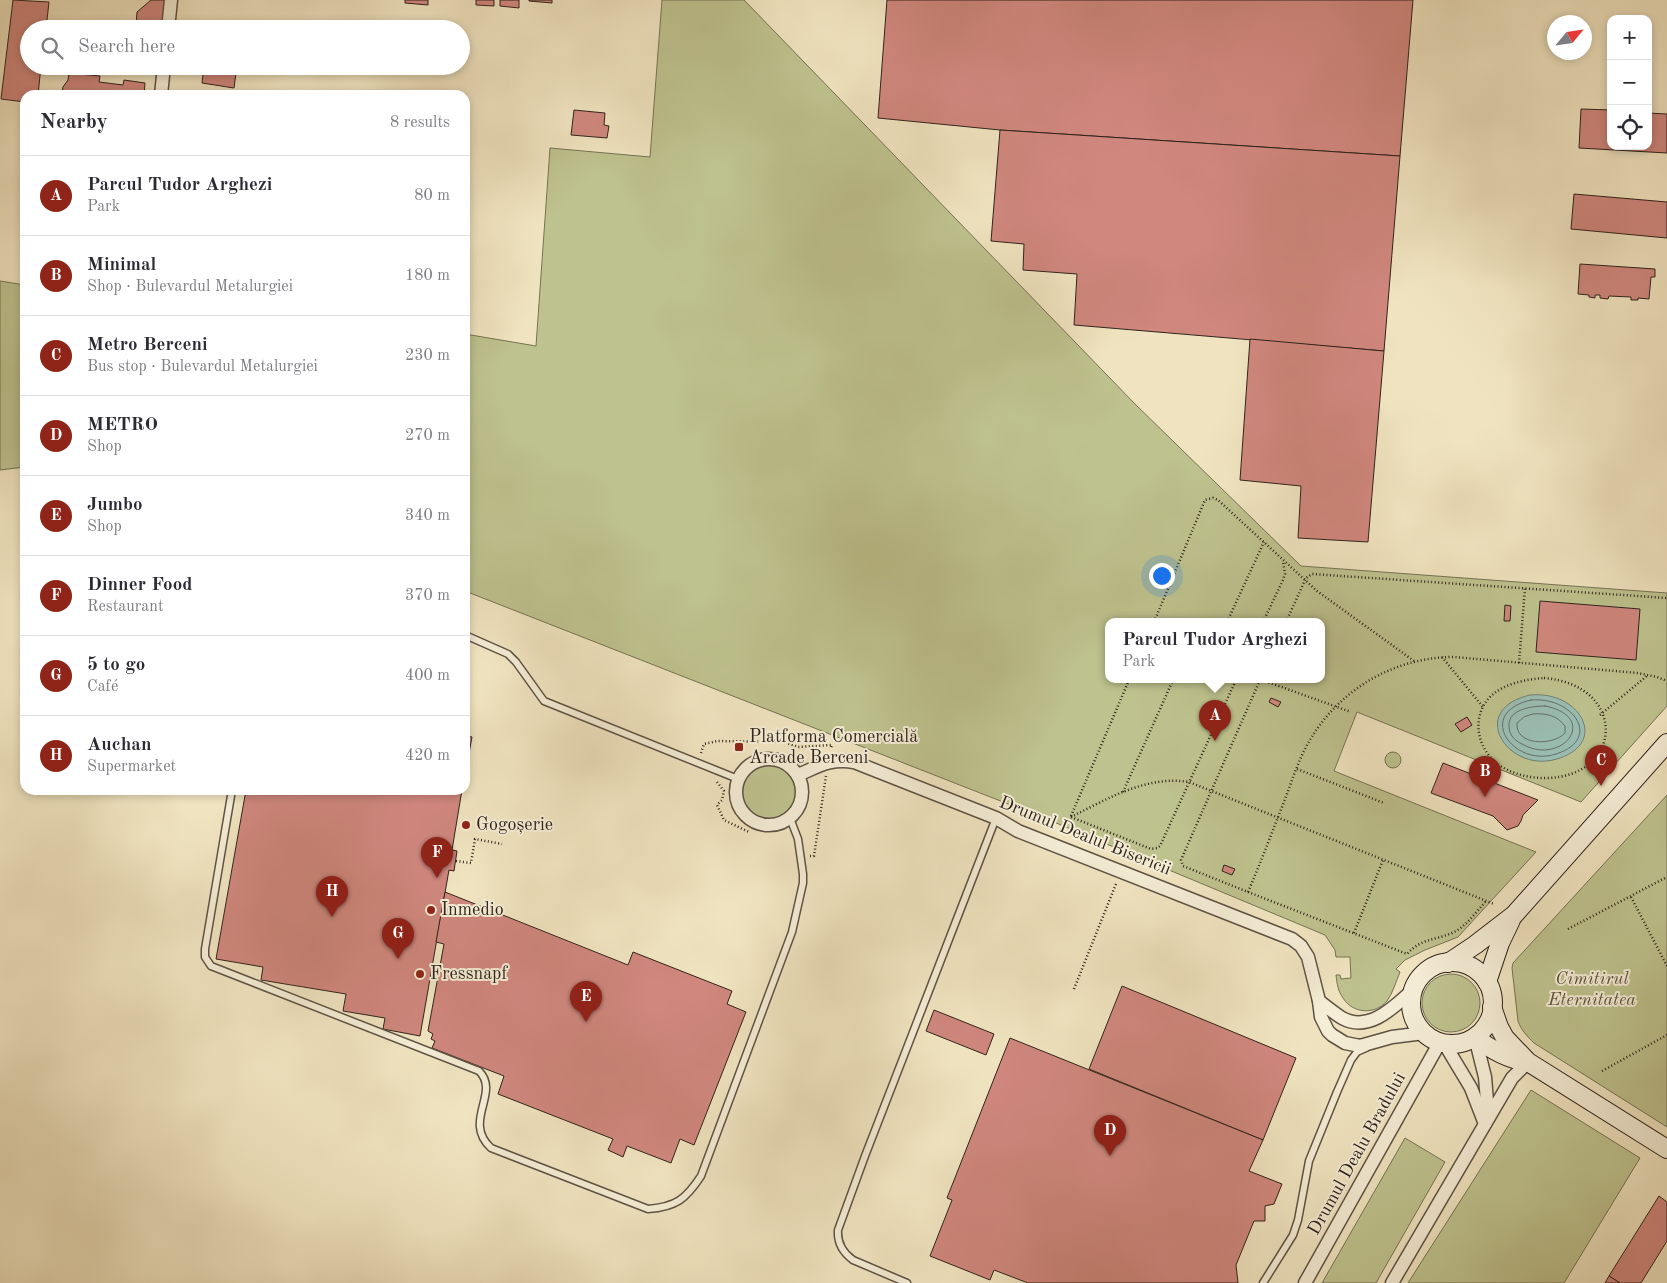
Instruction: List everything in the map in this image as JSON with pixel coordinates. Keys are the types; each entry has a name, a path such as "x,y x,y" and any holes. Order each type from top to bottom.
{"main road":[{"path":"1492,1007 1487,1024 1475,1037 1462,1043 1436,1040 1417,1024 1412,1013 1411,1002 1413,990 1417,982 1430,968 1448,962 1475,945 1514,915 1667,743"},
{"path":"1487,982 1500,943 1514,915"},
{"path":"1448,962 1460,963 1480,973 1487,982 1495,1018 1505,1038 1528,1062 1667,1149"},
{"path":"1475,1037 1504,1056 1528,1062"}],"street":[{"path":"169,20 171,0"},
{"path":"162,90 163,75"},
{"path":"767,758 785,762 798,775 803,793 801,803 797,811 782,823 762,824 748,817 740,807 736,789 738,779 750,765 758,760 767,758"},
{"name":"Drumul Dealul Bisericii","path":"798,775 836,760 854,762 996,818 1018,831 1292,940 1301,946 1306,953 1320,1001 1321,1017 1332,1035 1345,1042 1360,1046 1392,1037 1436,1040"},
{"path":"1320,1001 1343,1018 1364,1022 1382,1015 1413,990"},
{"path":"1475,1037 1486,1077 1487,1101 1485,1124"},
{"path":"1436,1040 1472,1088 1485,1124"},
{"name":"Drumul Dealu Bradului","path":"1305,1283 1436,1040"},
{"path":"1392,1283 1512,1078 1528,1062"}],"lane":[{"path":"470,637 508,654 544,701 738,779"},
{"path":"231,795 205,949 207,961 211,966 479,1071 484,1076 487,1084 480,1133 484,1142 491,1148 648,1209 661,1208 685,1198 701,1176 792,932 803,883 802,857 790,818"},
{"path":"907,1283 853,1260 846,1255 840,1247 838,1230 996,818"},
{"path":"1263,1283 1293,1235 1298,1220 1309,1161 1351,1060 1357,1052 1374,1043"}],"path":[{"path":"1156,618 1205,500 1213,498 1218,500 1317,591 1415,662"},
{"path":"1230,618 1264,542"},
{"path":"1265,618 1285,574 1283,560"},
{"path":"1288,618 1305,580 1309,575 1318,574 1667,598"},
{"path":"1520,663 1525,588"},
{"path":"1442,657 1483,707"},
{"path":"1248,892 1309,742 1335,706 1373,678 1391,669 1442,657 1648,675 1667,681"},
{"path":"1600,715 1648,675"},
{"path":"1544,678 1566,681 1582,689 1595,700 1604,712 1607,728 1604,744 1594,758 1581,769 1563,776 1534,778 1515,774 1504,768 1486,752 1480,739 1478,727 1483,707 1490,697 1508,685 1519,681 1544,678"},
{"path":"1071,817 1128,683"},
{"path":"1123,792 1172,683"},
{"path":"1071,817 1151,848 1157,848 1162,843 1235,683"},
{"path":"1260,683 1181,860 1183,866 1406,954 1421,942 1456,931 1486,901"},
{"path":"1270,683 1351,712"},
{"path":"697,763 704,744 717,741 784,742 798,747 832,745 814,856 802,857"},
{"path":"1297,770 1384,803"},
{"path":"716,780 724,791 722,800 717,805 724,820 748,832"},
{"path":"1071,817 1123,792 1159,781 1189,782 1494,904"},
{"path":"456,861 471,864 475,839 502,844"},
{"path":"1354,933 1383,860"},
{"path":"1568,929 1667,877"},
{"path":"1074,989 1115,886"},
{"path":"1631,896 1667,966"},
{"path":"1602,1071 1667,1036"}],"green space":[{"path":"662,0 744,0 1135,404 1301,566 1667,593 1667,706 1581,802 1357,712 1334,771 1536,852 1458,937 1405,960 1396,969 1400,972 1387,1001 1376,1009 1364,1011 1352,1007 1341,995 1336,975 1340,975 1341,979 1351,978 1350,957 1336,957 1335,950 1325,935 1049,820 470,593 470,335 536,346 550,148 650,157"},
{"path":"0,281 20,284 20,468 0,470"},
{"path":"1390,752 1396,752 1401,757 1399,766 1390,768 1385,763 1385,757"},
{"path":"765,764 775,764 790,772 796,781 798,792 796,803 790,812 775,820 765,820 754,815 747,808 742,797 742,787 747,776 754,769"},
{"name":"Cimitirul Eternitatea","path":"1667,795 1667,1127 1531,1040 1518,1021 1512,968 1513,963"},
{"path":"1451,974 1462,976 1472,982 1478,992 1480,1003 1478,1014 1472,1024 1462,1030 1451,1032 1440,1030 1430,1024 1424,1014 1422,1003 1424,992 1430,982 1440,976"},
{"path":"1531,1090 1640,1158 1564,1283 1408,1283"},
{"path":"1405,1138 1445,1162 1376,1283 1322,1283"}],"water":[{"path":"1530,695 1548,696 1563,701 1574,709 1582,719 1585,730 1582,742 1573,751 1557,759 1539,761 1523,757 1510,749 1501,738 1497,726 1500,713 1511,703"}],"building":[{"path":"13,0 49,2 47,20 20,20 20,75 40,75 39,90 20,90 20,101 1,99"},
{"path":"151,0 166,0 163,20 136,20 137,12"},
{"path":"405,0 428,0 428,5 405,3"},
{"path":"476,0 494,0 494,6 476,5"},
{"path":"500,0 519,0 519,8 500,6"},
{"path":"552,0 552,3 529,1"},
{"path":"887,0 1413,0 1400,156 1000,130 878,118"},
{"path":"69,75 100,76 99,82 123,85 124,80 145,83 144,90 62,90"},
{"path":"203,75 236,75 234,88 202,83"},
{"path":"1581,109 1607,110 1607,150 1579,148"},
{"path":"574,110 605,113 604,125 609,126 607,138 571,135"},
{"path":"1652,113 1667,114 1667,153 1614,150 1652,150"},
{"path":"1000,130 1400,156 1384,351 1074,325 1077,274 1023,270 1024,244 991,241"},
{"path":"1574,194 1667,202 1667,238 1571,229"},
{"path":"1580,264 1655,269 1655,277 1651,277 1649,299 1638,298 1638,300 1631,300 1631,297 1609,296 1608,299 1600,298 1600,295 1595,295 1595,298 1589,297 1589,295 1578,294"},
{"path":"1250,339 1384,351 1368,542 1298,538 1301,486 1240,480"},
{"path":"1540,601 1640,609 1636,660 1536,652"},
{"path":"1505,605 1511,606 1510,621 1504,621"},
{"path":"1271,698 1281,702 1278,707 1269,702"},
{"path":"1467,717 1472,725 1461,732 1455,724"},
{"path":"1443,763 1538,800 1523,815 1518,826 1507,830 1493,816 1431,793"},
{"path":"245,795 461,795 452,850 457,851 454,871 449,870 420,1036 383,1029 385,1018 343,1011 346,994 261,980 263,967 216,959"},
{"path":"1224,865 1235,869 1232,875 1222,871"},
{"path":"445,892 628,965 633,952 732,991 727,1004 746,1012 694,1145 680,1139 671,1163 627,1146 623,1157 608,1150 613,1139 498,1094 504,1076 432,1048 435,1041 431,1039 433,1034 428,1031 444,944 436,942"},
{"path":"1122,986 1296,1058 1263,1140 1089,1069"},
{"path":"934,1010 994,1034 986,1055 926,1031"},
{"path":"1010,1038 1263,1140 1249,1171 1282,1184 1274,1204 1265,1206 1265,1221 1254,1221 1236,1265 1238,1283 1028,1283 994,1270 990,1280 930,1256 952,1200 947,1198"},
{"path":"1659,1196 1667,1202 1667,1241 1641,1283 1620,1283 1609,1276"},
{"path":"1609,1276 1620,1283 1605,1283"}],"place":[{"name":"Parcul Tudor Arghezi","path":"1215,741"},
{"name":"Platforma Comercială Arcade Berceni","path":"739,747"},
{"name":"Metro Berceni","path":"1601,786"},
{"name":"Minimal","path":"1485,797"},
{"name":"Gogoșerie","path":"466,825"},
{"name":"Dinner Food","path":"437,878"},
{"name":"Inmedio","path":"431,910"},
{"name":"Auchan","path":"332,917"},
{"name":"5 to go","path":"398,959"},
{"name":"Fressnapf","path":"420,974"},
{"name":"Jumbo","path":"586,1022"},
{"name":"METRO","path":"1110,1156"}]}
